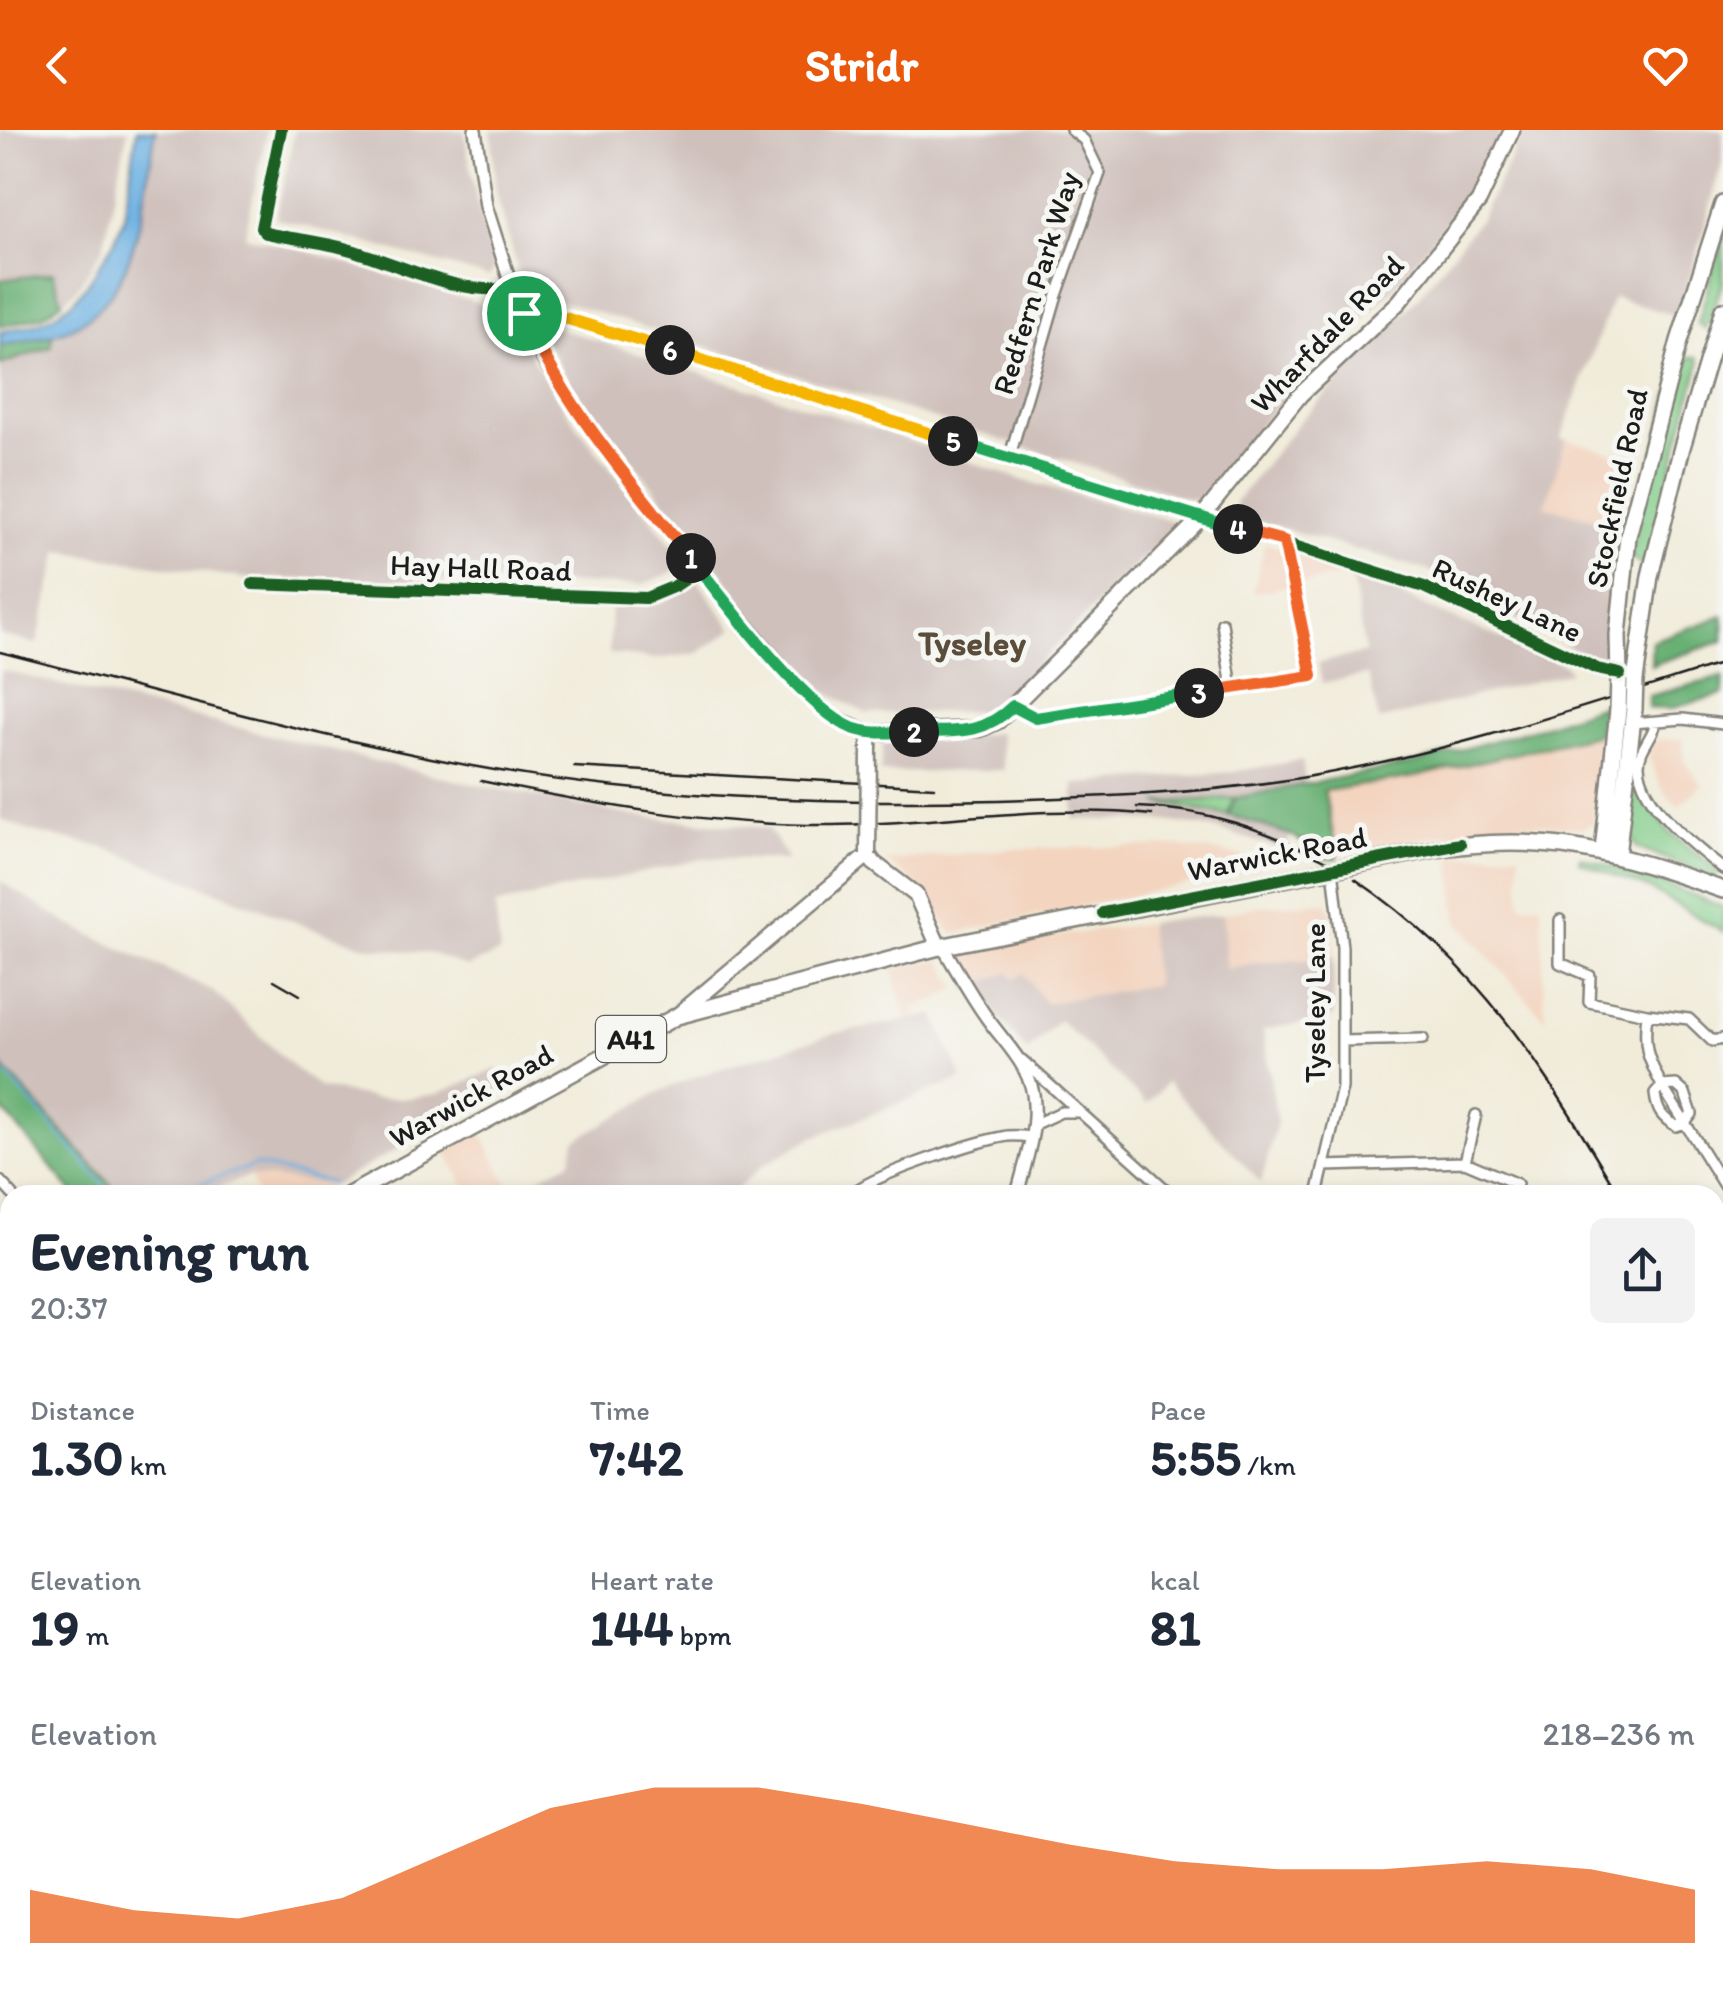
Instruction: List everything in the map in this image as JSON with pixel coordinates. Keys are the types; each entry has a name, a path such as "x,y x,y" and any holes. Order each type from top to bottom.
{"main road":[{"name":"Wharfdale Road","path":"869,740 980,729 998,721 1201,518 1300,395 1400,302 1479,202 1512,130"},
{"name":"Stockfield Road","path":"1637,573 1628,536 1650,442 1723,204"},
{"name":"Stockfield Road","path":"1610,854 1637,573 1718,348 1723,310"},
{"path":"1679,341 1718,348"},
{"name":"Stockfield Road","path":"1627,677 1618,635 1620,596 1637,573"},
{"path":"869,740 868,855 916,895 939,947"},
{"name":"Warwick Road","path":"367,1185 676,1016 939,947 1492,841 1561,844 1722,884"},
{"path":"676,1016 868,855"},
{"path":"720,1004 718,990 730,971"}],"street":[{"path":"281,130 260,228 266,233 347,249 465,286 486,290 512,288"},
{"path":"475,130 486,206 512,288 540,354 570,401 700,570 814,702 869,740"},
{"name":"Redfern Park Way","path":"1009,458 1056,298 1100,172 1084,140 1071,130"},
{"name":"Rushey Lane","path":"524,313 545,312 620,334 1424,587 1597,670 1627,677"},
{"path":"1013,706 1036,718 1312,676 1284,541"},
{"name":"Hay Hall Road","path":"254,584 646,598 700,570"},
{"path":"1222,622 1232,688"},
{"path":"1625,716 1656,722 1683,719 1723,724"},
{"name":"Warwick Road","path":"1656,722 1638,762 1645,784 1671,824 1722,884"},
{"name":"Tyseley Lane","path":"1319,1185 1342,1088 1342,947 1333,869"},
{"path":"1560,920 1560,962 1590,976 1588,1002 1689,1019 1712,1041 1723,1038"},
{"path":"939,947 1020,1058 1161,1185"},
{"path":"1646,1014 1646,1056 1723,1184"},
{"path":"1342,1041 1423,1038"},
{"path":"1019,1185 1035,1102 1020,1058"},
{"path":"1662,1086 1655,1094 1662,1118 1676,1126 1685,1123"},
{"path":"865,1185 908,1167 1032,1131 1061,1112 1080,1112"},
{"path":"1464,1162 1476,1114"},
{"path":"1324,1166 1464,1162 1516,1184"}],"shaded area":[{"path":"0,130 128,130 103,248 76,290 62,302 52,273 0,280"},
{"path":"158,130 267,130 245,236 510,312 534,361 580,430 684,560 671,573 641,585 243,578 59,551 37,644 0,635 0,365 51,347 52,335 83,322 135,240"},
{"path":"295,130 464,130 494,270 489,277 276,218"},
{"path":"491,130 1503,130 1463,201 1392,290 1275,407 1201,498 1192,500 523,289 496,192"},
{"path":"1525,130 1723,130 1723,161 1679,317 1613,297 1561,439 1566,439 1545,506 1621,526 1604,655 1592,659 1429,571 1237,515 1235,503 1297,424 1415,301 1481,217"},
{"path":"551,326 852,421 1022,480 1170,520 1174,527 991,711 867,714 823,691 762,629 707,553 573,389 542,334"},
{"path":"1566,439 1639,461 1621,526 1544,506"},
{"path":"1265,543 1351,572 1351,574 1253,593"},
{"path":"1351,572 1563,664 1570,672 1379,721 1368,675 1322,683 1318,663 1365,653"},
{"path":"698,581 733,629 699,653 657,659 609,654 611,604 659,604"},
{"path":"0,670 458,781 634,816 768,828 788,860 708,858 495,905 500,953 467,967 433,954 369,947 106,848 29,831 0,819"},
{"path":"999,733 1004,770 880,773 883,742"},
{"path":"1599,734 1593,822 1584,829 1501,825 1338,854 1323,791 1414,777"},
{"path":"1683,739 1685,761 1702,785 1678,807 1662,788 1648,756 1656,740"},
{"path":"1302,760 1306,786 1235,798 1163,803 1256,822 1291,835 1284,850 1217,829 1167,821 1074,819 1074,784 1233,772"},
{"path":"1174,846 1240,855 1259,869 955,933 920,887 886,861 1009,849"},
{"path":"1519,852 1521,905 1541,904 1545,1019 1458,922 1451,856"},
{"path":"0,881 70,925 213,991 293,1067 321,1088 374,1098 409,1098 437,1094 497,1069 509,1087 333,1185 250,1176 225,1185 66,1185 0,1107"},
{"path":"1327,902 1334,958 1254,963 1226,969 1223,914 1258,906"},
{"path":"1223,914 1226,969 1254,963 1334,958 1334,1017 1263,1030 1277,1122 1261,1183 1167,1082 1147,1104 1059,1020 1027,1052 978,984 1009,972 1015,979 1024,973 1045,1003 1155,985 1148,923"},
{"path":"1148,923 1156,985 1045,1003 1009,972 978,984 962,959 965,954 1052,937"},
{"path":"934,960 942,962 957,987 932,1003 930,1000 914,1008 916,1018 906,1020 893,969"},
{"path":"934,1015 963,1079 811,1138 762,1166 742,1185 524,1185 571,1161 575,1140 661,1091 833,1034"},
{"path":"481,1133 509,1185 464,1185 445,1151"},
{"path":"250,1176 333,1185 253,1185"}],"green space":[{"path":"1723,229 1723,282 1706,329 1698,324"},
{"path":"53,273 62,302 42,316 0,327 0,280"},
{"path":"52,335 51,347 0,365 0,346"},
{"path":"1687,357 1698,357 1700,363 1645,568 1631,557 1638,514 1678,363"},
{"path":"1723,616 1723,641 1651,665 1652,641"},
{"path":"1723,677 1723,694 1670,709 1648,708 1649,696"},
{"path":"1605,704 1599,734 1414,777 1324,791 1338,858 1327,859 1291,835 1228,815 1235,798 1415,763"},
{"path":"1634,785 1640,787 1668,831 1719,871 1716,878 1637,848 1628,831"},
{"path":"1235,798 1228,815 1158,803"},
{"path":"1580,857 1648,877 1723,907 1723,932 1648,888 1579,862"},
{"path":"0,1064 111,1185 66,1185 0,1107"}],"water":[{"path":"137,130 156,130 137,235 117,284 102,305 73,327 0,346 0,332 39,323 72,302 114,242 124,217"}],"waterway":[{"path":"0,1067 104,1185"},
{"path":"196,1185 256,1165 332,1183"}],"railway":[{"path":"0,652 294,727 472,766 668,792 867,801 1115,796 1306,777 1464,742 1723,663"},
{"path":"574,767 934,787"},
{"path":"481,781 656,812 744,822 833,825 1073,812 1152,815"},
{"path":"1137,807 1211,816 1327,861"},
{"path":"1355,879 1399,912 1474,983 1535,1061 1613,1185"},
{"path":"274,980 300,995"}],"cycle path":[{"path":"281,130 261,228 266,233 351,250 472,288 512,288"},
{"path":"523,313 545,312 620,334 1424,587 1597,669 1620,674"},
{"path":"253,584 646,598 675,586 700,569"},
{"path":"1103,913 1460,844"}],"district":[{"name":"Tyseley","path":"972,643"}],"route":[{"path":"545,312 620,334 955,442 1284,541 1312,676 1036,718 1013,706 998,721 980,729 870,732 852,728 814,702 700,570 570,401 540,354 524,313 545,312"}]}
